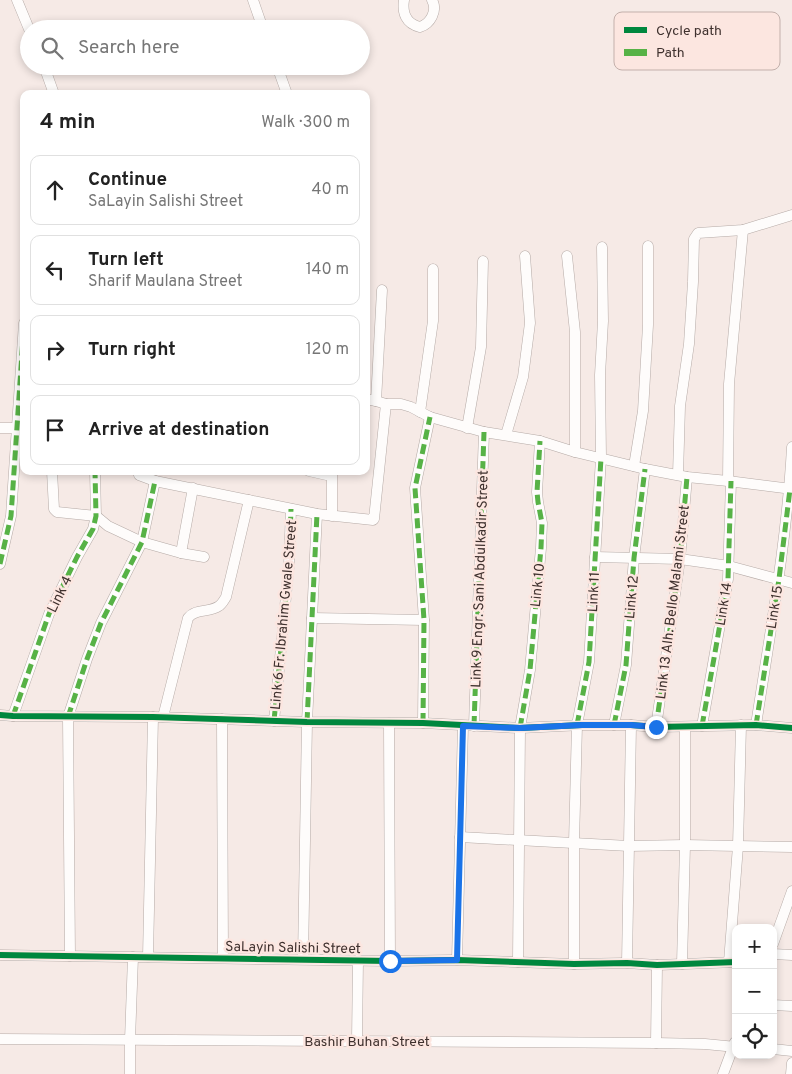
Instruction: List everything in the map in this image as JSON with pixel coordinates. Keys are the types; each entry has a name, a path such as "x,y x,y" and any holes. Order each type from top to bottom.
{"street":[{"path":"17,0 25,20"},
{"path":"253,0 260,20"},
{"path":"404,0 403,10 406,18 410,23 420,28 425,25 434,13 432,0"},
{"path":"47,75 53,90"},
{"path":"280,75 286,90"},
{"path":"743,230 792,215"},
{"name":"Link 13 Alh. Bello Malami Street","path":"656,727 680,560 683,476 680,406 689,344 694,239 698,233 743,230"},
{"name":"Link 14","path":"702,726 729,566 729,384 743,230"},
{"path":"634,466 644,411 648,324 648,246"},
{"name":"Link 11","path":"574,964 574,843 577,725 590,662 601,458 602,247"},
{"path":"506,435 522,377 530,324 525,256"},
{"path":"567,256 575,332 575,452"},
{"path":"467,428 481,347 483,261"},
{"path":"420,412 433,321 433,270"},
{"path":"139,475 316,514 374,519 376,401 382,290"},
{"path":"376,401 402,404 430,417 467,428 540,441 575,452 645,469 683,476 791,489"},
{"path":"423,723 424,620 415,488 430,417"},
{"path":"0,428 20,428 11,516 0,564"},
{"name":"Link 9 Engr. Sani Abdulkadir Street","path":"457,960 460,838 484,432"},
{"name":"Link 10","path":"518,962 520,728 530,670 541,548 542,522 537,492 540,441"},
{"name":"Link 15","path":"756,725 791,489 792,447"},
{"name":"Link 12","path":"614,725 626,665 634,558 645,469"},
{"path":"52,475 54,509 57,512 96,516 108,526 142,542 181,553 204,557"},
{"name":"Link 4","path":"13,716 49,614 93,529 96,516 95,475"},
{"path":"332,475 332,516"},
{"path":"70,956 68,717 101,623 142,542 155,480"},
{"path":"181,553 193,488"},
{"path":"148,957 158,717 188,618 194,613 216,608 222,604 226,596 249,500"},
{"name":"Link 6 Fr. Ibrahim Gwale Street","path":"274,721 289,565 291,509"},
{"path":"307,722 316,514"},
{"path":"303,959 307,722 316,514"},
{"path":"595,557 680,560 729,566 792,583"},
{"path":"312,618 424,620"},
{"path":"0,715 423,723 520,728 577,725 656,727 756,725 792,728"},
{"path":"222,719 223,958"},
{"path":"389,723 390,961"},
{"path":"627,963 631,725"},
{"path":"735,924 740,725"},
{"path":"682,964 685,727"},
{"path":"460,838 629,846 685,844 792,847"},
{"path":"777,935 788,911 792,891"},
{"path":"777,954 792,955"},
{"name":"SaLayin Salishi Street","path":"0,955 390,961 457,960 657,965 732,962"},
{"path":"130,1074 133,957"},
{"path":"357,1042 358,960"},
{"path":"656,1043 657,965"},
{"path":"777,1005 792,1006"},
{"name":"Bashir Buhan Street","path":"0,1039 732,1045"},
{"path":"777,1049 792,1051"},
{"path":"723,1074 732,1052"},
{"path":"791,1074 792,1063"}],"marked path":[{"path":"0,564 11,516 20,382"},
{"path":"423,723 424,620 415,488 430,417"},
{"path":"474,726 484,432"},
{"path":"520,728 530,670 541,548 542,523 537,492 540,441"},
{"path":"577,725 589,662 601,458"},
{"path":"614,725 626,665 634,558 645,469"},
{"path":"13,716 49,614 93,529 96,516 95,475"},
{"path":"656,727 680,559 687,477"},
{"path":"68,717 101,623 142,542 155,481"},
{"path":"702,726 728,579 731,481"},
{"path":"756,725 779,579 790,489"},
{"path":"274,721 289,565 291,509"},
{"path":"307,722 317,514"}],"cycle path":[{"path":"0,715 423,723 520,728 582,725 656,727 756,725 792,728"},
{"path":"0,955 390,961 457,960 657,965 732,962"}],"route":[{"path":"390,961 457,960 463,726 520,728 631,725 656,727"}]}
